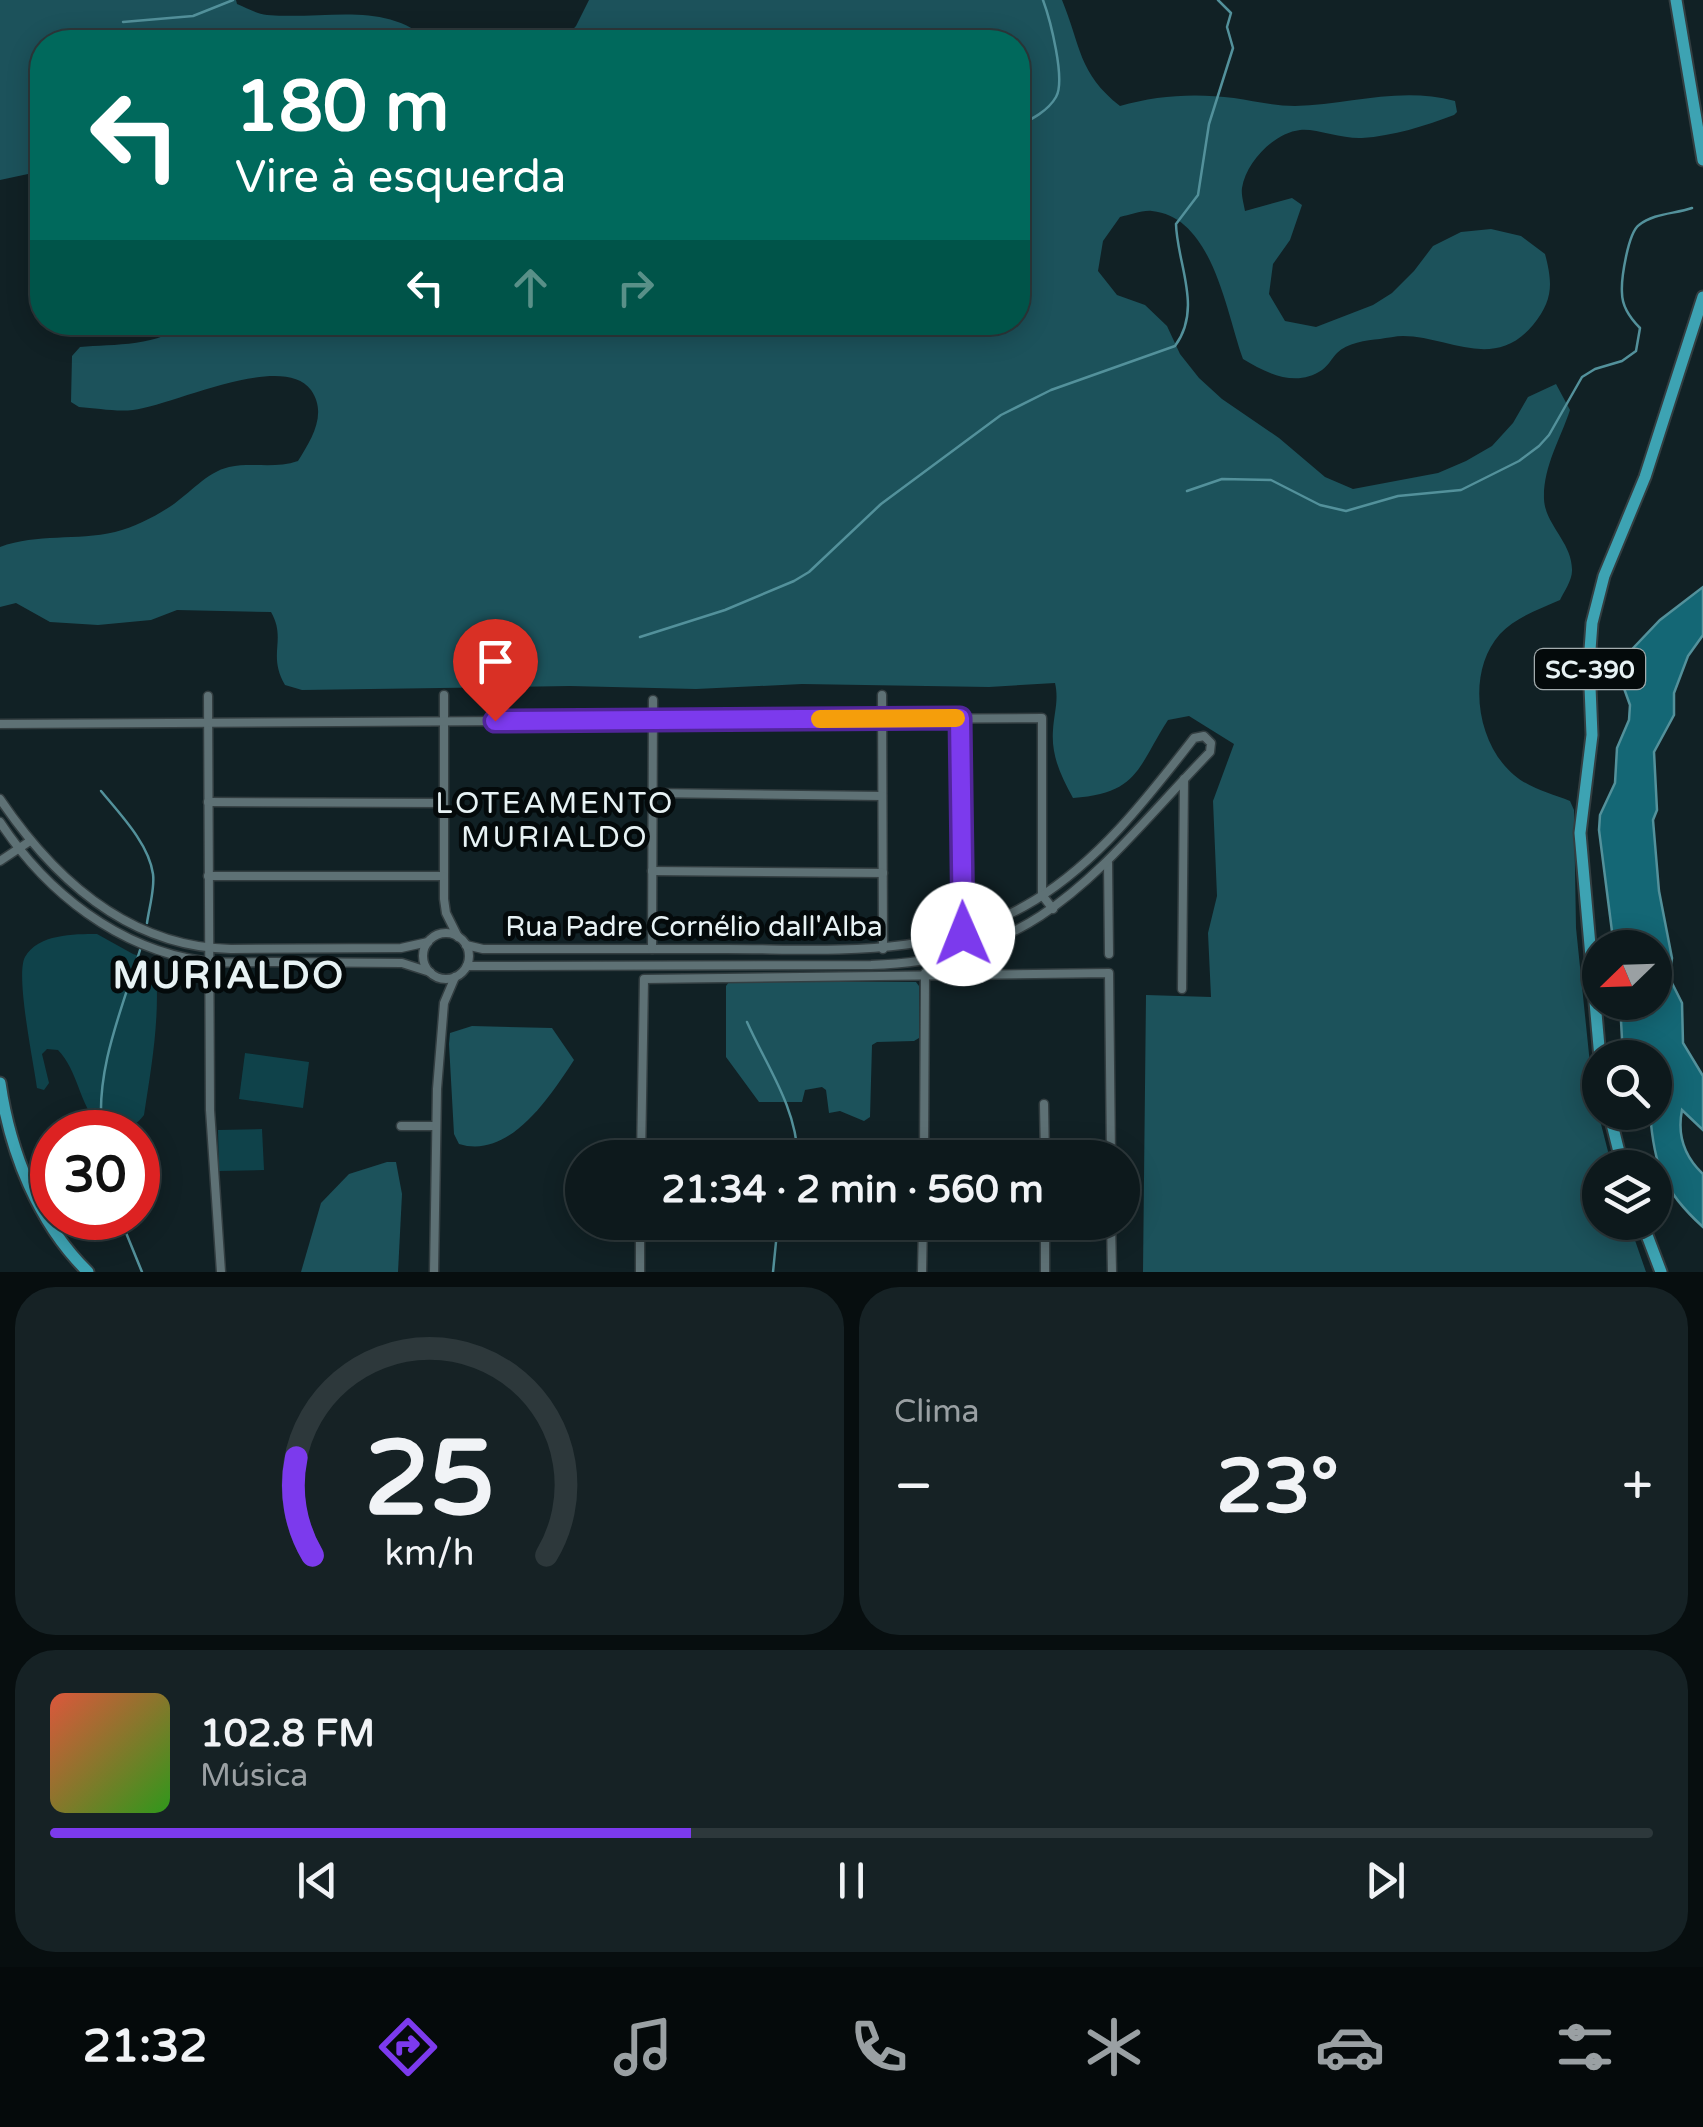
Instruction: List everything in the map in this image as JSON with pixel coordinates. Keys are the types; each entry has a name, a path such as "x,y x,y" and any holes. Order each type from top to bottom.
{"main road":[{"path":"1676,0 1703,160"},
{"name":"SC-390","path":"1598,1040 1580,833 1592,735 1592,623 1604,576 1645,477 1703,297"},
{"path":"0,1083 8,1126 32,1190 61,1240 88,1272"},
{"path":"1649,1240 1662,1272"}],"street":[{"path":"434,1272 435,1126 444,1003 455,977 467,966 469,955 446,913 444,695"},
{"path":"882,695 882,949"},
{"path":"208,696 210,1130 222,1272"},
{"path":"652,949 653,700"},
{"path":"960,718 963,934"},
{"path":"0,724 1042,718 1042,895 1053,909"},
{"name":"Rua Padre Cornélio dall'Alba","path":"466,945 483,949 882,949 963,934 1042,895 1105,843 1194,738 1207,737 1212,746 1108,863 1053,909 979,946 907,963 467,966"},
{"path":"1182,989 1184,778"},
{"path":"652,794 882,796"},
{"path":"0,799 30,842 62,877 109,912 165,938 208,948 402,948 448,934 458,937"},
{"path":"208,802 443,803"},
{"path":"0,822 20,850 68,900 96,920 159,951 208,962 402,963 445,979 455,977"},
{"path":"0,861 30,842"},
{"path":"1108,863 1109,954"},
{"path":"652,871 882,874"},
{"path":"208,876 444,876"},
{"path":"444,1003 424,957 446,913"},
{"path":"924,1140 925,973"},
{"path":"642,1140 644,979 1109,973 1111,1140"},
{"path":"1044,1104 1044,1140"},
{"path":"401,1126 435,1126"},
{"path":"640,1240 640,1272"},
{"path":"922,1272 923,1240"},
{"path":"1045,1240 1045,1272"},
{"path":"1112,1240 1112,1272"}],"shaded area":[{"path":"0,0 236,0 237,4 267,15 375,16 414,30 30,30 30,174 0,180"},
{"path":"589,0 1062,0 1088,70 1120,106 1191,95 1295,106 1414,95 1455,101 1454,115 1397,133 1354,138 1313,131 1290,132 1263,150 1249,168 1242,188 1245,211 1292,198 1302,205 1290,240 1273,264 1269,294 1285,321 1316,327 1373,305 1392,293 1433,246 1461,232 1491,229 1521,236 1545,254 1550,291 1533,325 1503,347 1470,348 1403,336 1363,341 1337,353 1312,375 1281,376 1243,359 1214,270 1190,230 1173,217 1148,211 1120,217 1103,241 1098,271 1117,295 1145,305 1167,326 1180,354 1222,399 1279,438 1325,477 1353,489 1438,473 1466,461 1492,446 1513,423 1528,397 1556,384 1570,410 1549,465 1544,499 1568,552 1572,575 1560,600 1521,618 1500,634 1482,668 1480,707 1491,745 1501,761 1527,784 1570,801 1574,810 1576,928 1582,1020 1585,1020 1588,1040 1582,1040 1582,1130 1602,1130 1608,1150 1582,1150 1582,1240 1635,1240 1646,1272 1143,1272 1146,995 1211,997 1208,933 1217,896 1213,801 1234,744 1189,716 1168,720 1142,764 1124,784 1073,798 1055,757 1055,683 989,687 802,684 696,689 570,686 302,690 285,685 280,674 277,631 271,612 177,610 151,620 98,625 50,622 16,603 0,607 0,547 29,540 100,535 130,527 171,506 221,470 298,461 316,427 318,408 311,390 297,379 276,376 225,384 133,410 79,407 71,402 72,356 80,347 166,335 1030,335 1030,30 572,30"},
{"path":"1703,587 1703,635 1688,656 1674,693 1674,715 1654,752 1657,810 1653,820 1667,930 1612,930 1599,830 1600,815 1615,783 1617,748 1629,720 1630,705 1617,669 1660,620"},
{"path":"97,934 155,961 156,1019 145,1110 89,1110 58,1050 47,1049 42,1054 49,1083 44,1090 37,1088 22,982 25,957 47,940"},
{"path":"729,982 916,982 919,1038 872,1045 870,1117 864,1121 840,1111 829,1113 826,1090 822,1087 805,1090 802,1102 759,1102 726,1057"},
{"path":"1672,983 1682,1003 1683,1043 1703,1076 1703,1130 1682,1110 1680,1128 1691,1160 1703,1174 1703,1227 1672,1192 1672,1150 1654,1148 1652,1130 1672,1130 1672,1040 1622,1040 1621,1020 1672,1020"},
{"path":"472,1026 552,1028 574,1060 527,1121 495,1143 478,1146 459,1144 454,1134 449,1044 450,1033"},
{"path":"245,1053 309,1062 303,1108 239,1099"},
{"path":"262,1129 264,1170 219,1171 218,1130"},
{"path":"396,1162 402,1194 398,1272 301,1272 321,1203 349,1174"}],"waterway":[{"path":"123,22 193,16 233,0"},
{"path":"1030,119 1049,106 1059,89 1056,49 1043,0"},
{"path":"640,637 725,610 794,581 809,572 881,504 1001,415 1051,390 1175,346 1183,331 1188,301 1176,224 1198,195 1209,124 1233,48 1227,27 1231,13 1218,0"},
{"path":"1187,491 1222,479 1271,480 1320,505 1346,511 1398,496 1461,490 1519,461 1549,435 1582,377 1636,351 1640,328 1628,312 1622,293 1626,257 1635,230 1651,218 1692,208"},
{"path":"101,791 133,830 150,863 153,886 147,923"},
{"path":"101,1110 106,1063 140,950"},
{"path":"747,1022 779,1087 796,1140"},
{"path":"129,1240 142,1272"},
{"path":"773,1272 776,1240"}],"slow traffic":[{"path":"820,719 956,718"}],"district":[{"name":"LOTEAMENTO MURIALDO","path":"555,820"},
{"name":"MURIALDO","path":"229,975"}],"route":[{"path":"495,721 960,718 963,934"}]}
